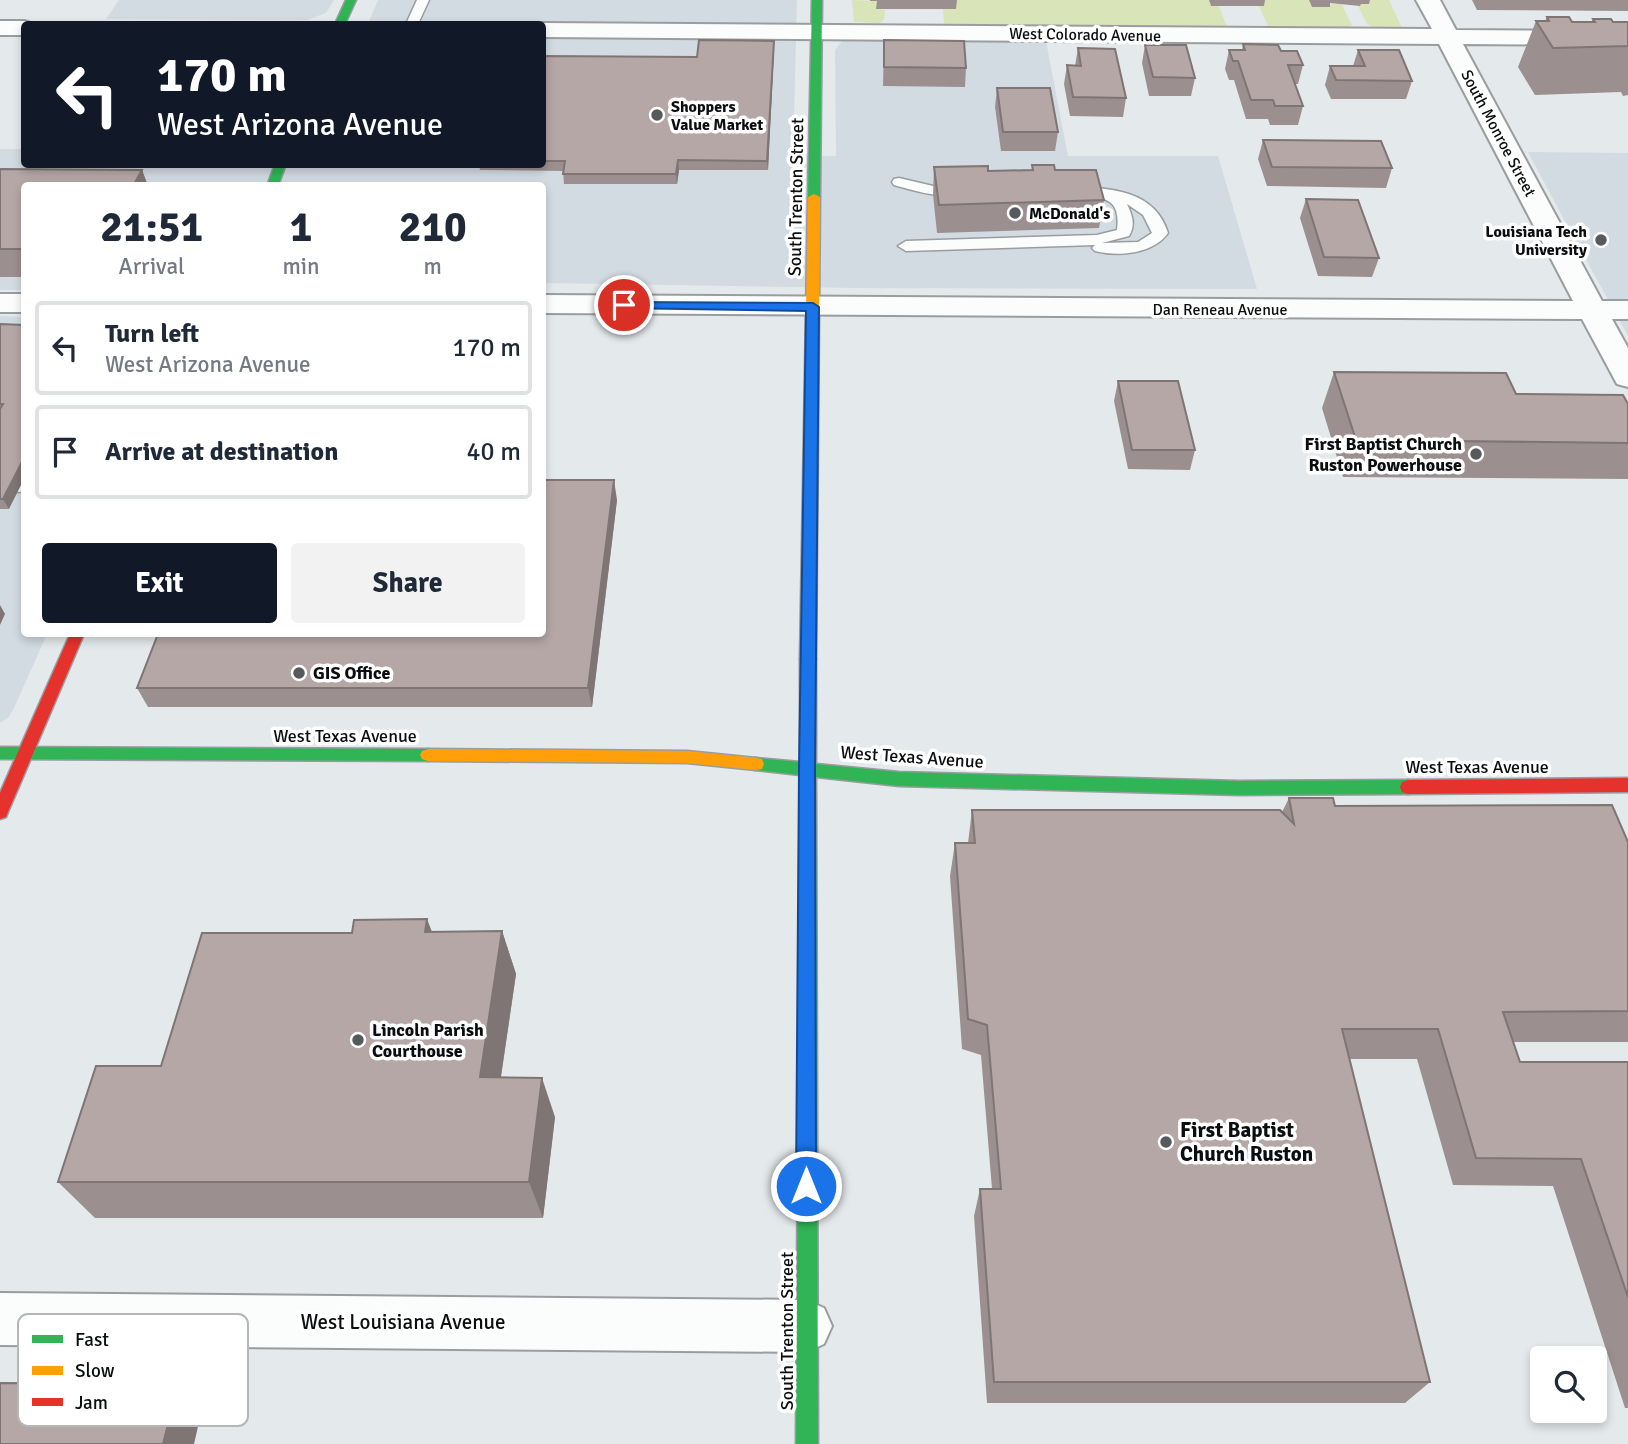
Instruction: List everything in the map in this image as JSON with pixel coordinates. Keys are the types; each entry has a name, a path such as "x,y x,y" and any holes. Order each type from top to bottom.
{"main road":[{"path":"341,21 351,0"},
{"name":"South Trenton Street","path":"807,1444 807,769 817,0"},
{"path":"0,812 76,637"},
{"name":"West Texas Avenue","path":"0,753 687,757 899,779 1239,788 1628,785"}],"street":[{"name":"South Monroe Street","path":"1429,0 1628,377"},
{"path":"0,28 21,28"},
{"name":"West Colorado Avenue","path":"546,30 1628,38"},
{"path":"0,303 21,303"},
{"name":"Dan Reneau Avenue","path":"546,304 1628,310"},
{"name":"West Louisiana Avenue","path":"0,1319 18,1319"},
{"name":"West Louisiana Avenue","path":"248,1321 806,1325"}],"lane":[{"path":"413,21 423,0 414,0"},
{"path":"899,182 933,190 973,190"},
{"path":"1054,190 1103,192 1134,201 1150,211 1159,227 1158,237 1152,242 1128,247 906,246 1111,238 1124,233 1126,218 1121,202 1103,192"},
{"path":"0,485 21,486"}],"shaded area":[{"path":"119,0 334,0 326,13 307,20 106,19"},
{"path":"378,0 797,0 793,156 836,156 835,50 842,41 1046,41 1068,156 1218,156 1257,289 857,288 546,283 546,182 21,182 21,290 0,290 0,149 21,149 21,168 546,168 546,21 369,21"},
{"name":"Louisiana Tech University","path":"1528,152 1628,153 1628,336 1560,212"},
{"path":"0,316 21,317 21,637 46,637 14,708 8,718 0,723"}],"green space":[{"path":"852,0 877,1 877,9 885,10 884,19 880,23 854,22"},
{"path":"956,0 1209,0 1211,6 1219,6 1227,28 1011,28 991,24 944,24 943,9"},
{"path":"1261,0 1309,0 1312,7 1341,3 1352,25 1349,28 1273,28 1268,26 1259,6 1263,6"},
{"path":"1367,0 1389,0 1402,28 1376,28 1367,24 1358,6"}],"building":[{"path":"1547,17 1569,17 1572,22 1611,19 1613,22 1628,22 1628,46 1553,48 1536,21 1549,21"},
{"name":"Shoppers Value Market","path":"699,40 774,41 767,161 678,160 676,174 563,174 565,161 546,161 546,56 697,57"},
{"path":"884,40 964,41 966,68 884,67"},
{"path":"1243,44 1278,45 1281,51 1297,51 1303,65 1288,65 1303,106 1275,106 1273,100 1251,100 1238,61 1233,61 1229,50 1245,50"},
{"path":"1145,45 1186,45 1195,78 1153,77"},
{"path":"1078,48 1115,49 1126,98 1073,97 1067,65 1081,66"},
{"path":"1358,50 1399,50 1412,81 1336,80 1330,66 1365,66"},
{"path":"997,88 1050,88 1058,132 1003,132"},
{"path":"1263,140 1381,141 1392,168 1272,167"},
{"path":"1032,165 1054,165 1055,170 1096,170 1104,200 939,205 934,167 988,166 988,171 1033,170"},
{"path":"0,169 142,170 135,182 21,182 21,249 0,249"},
{"path":"1306,199 1358,200 1379,258 1324,257"},
{"path":"0,324 21,325 21,464 3,499 0,499 0,409 3,404 0,404"},
{"path":"1334,372 1506,373 1516,394 1623,395 1628,404 1628,443 1356,440"},
{"path":"1118,381 1178,381 1195,450 1132,450"},
{"path":"546,480 614,480 588,688 137,688 157,637 546,637"},
{"name":"First Baptist Church Ruston","path":"1289,798 1333,798 1335,806 1612,805 1628,842 1628,1011 1503,1012 1520,1062 1628,1062 1628,1297 1581,1159 1476,1158 1438,1029 1342,1029 1430,1382 994,1382 980,1189 1001,1189 987,1025 968,1019 955,843 975,843 972,810 1280,810 1294,824"},
{"name":"Lincoln Parish Courthouse","path":"427,919 425,932 502,931 480,1077 542,1078 529,1182 58,1182 96,1066 161,1066 202,933 352,933 354,920"},
{"path":"0,1383 18,1383 18,1426 168,1426 163,1444 0,1444"}],"traffic: fast":[{"path":"341,21 351,0"},
{"path":"814,197 817,0"},
{"path":"274,182 279,168"},
{"path":"807,1444 808,659"},
{"path":"0,753 428,755"},
{"path":"756,764 899,779 1239,788 1408,787"}],"traffic: slow":[{"path":"808,659 814,197"},
{"path":"428,755 687,757 756,764"}],"traffic: jam":[{"path":"0,812 76,637"},
{"path":"1408,787 1628,785"}],"place":[{"name":"Shoppers Value Market","path":"657,115"},
{"name":"McDonald's","path":"1015,213"},
{"name":"Louisiana Tech University","path":"1601,240"},
{"name":"First Baptist Church Ruston Powerhouse","path":"1476,454"},
{"name":"GIS Office","path":"299,673"},
{"name":"Lincoln Parish Courthouse","path":"358,1040"},
{"name":"First Baptist Church Ruston","path":"1166,1142"}],"route":[{"path":"624,305 813,307 807,769 806,1186"}]}
